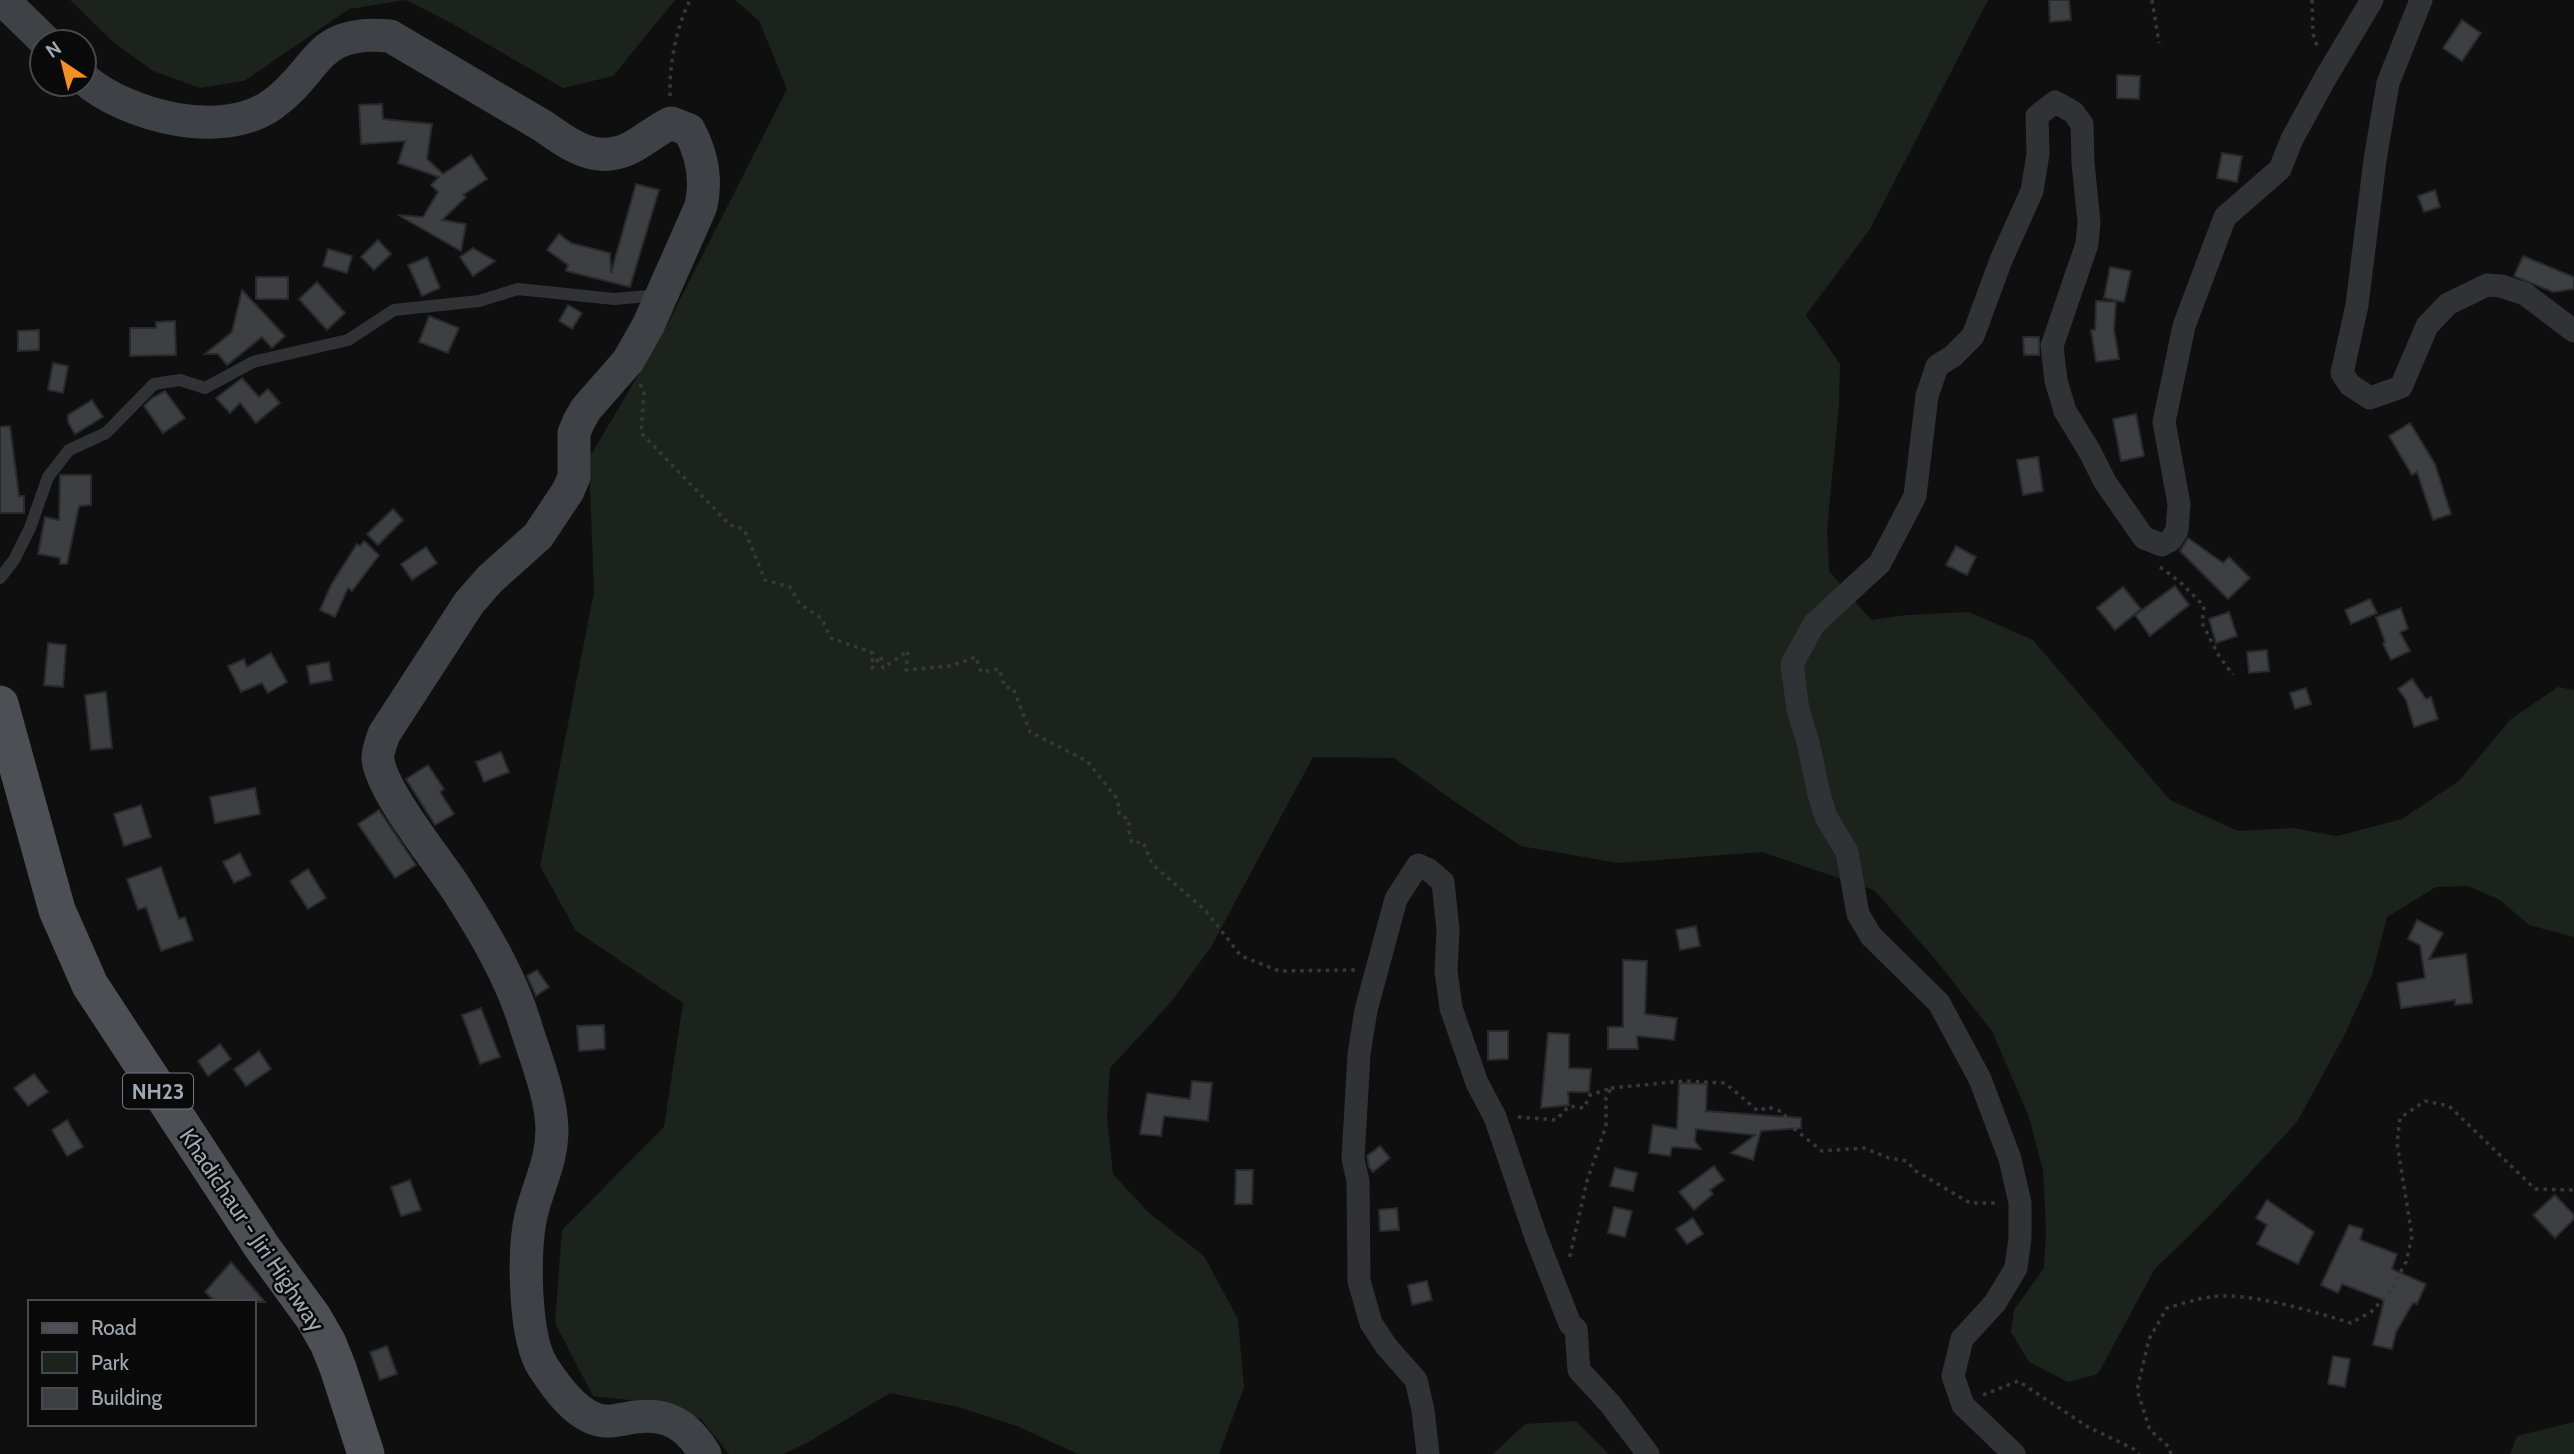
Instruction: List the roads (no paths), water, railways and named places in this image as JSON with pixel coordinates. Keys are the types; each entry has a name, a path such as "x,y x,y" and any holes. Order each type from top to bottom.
{"main road":[{"path":"3,0 32,28"},
{"path":"98,88 112,98 173,120 204,123 240,119 271,106 292,87 319,54 332,45 367,34 390,36 565,142 597,156 612,155 630,148 671,123 689,130 700,151 705,188 701,206 663,295 628,361 586,409 579,421 575,433 574,477 568,491 538,536 490,579 469,603 384,734 377,758 384,780 458,891 501,965 524,1020 544,1085 552,1127 551,1152 531,1215 527,1240 529,1325 532,1343 541,1364 564,1396 584,1414 603,1421 650,1416 677,1422 698,1442 705,1454"},
{"name":"Khadichaur - Jiri Highway","path":"0,704 57,910 90,985 254,1235 313,1317 338,1368 366,1454"}],"street":[{"path":"2014,1454 1963,1405 1953,1376 1962,1339 1995,1303 2016,1268 2020,1238 2020,1203 2010,1159 1980,1079 1939,1003 1871,936 1858,914 1847,852 1826,817 1819,794 1798,710 1792,664 1814,624 1880,563 1915,496 1927,396 1937,366 1953,356 1973,336 2001,260 2032,191 2038,153 2038,116 2055,102 2073,112 2082,124 2089,222 2087,244 2052,346 2056,381 2064,411 2105,482 2144,538 2162,545 2171,540 2177,530 2179,504 2164,422 2184,326 2225,216 2280,169 2292,139 2326,76 2372,0"},
{"path":"2421,0 2388,83 2375,160 2357,305 2342,373 2350,385 2370,398 2401,387 2427,326 2448,304 2487,285 2501,286 2525,294 2574,331"},
{"path":"1428,1454 1423,1410 1416,1380 1386,1346 1371,1323 1359,1281 1358,1181 1353,1159 1359,1054 1366,1010 1396,899 1418,865 1443,882 1448,930 1446,971 1451,1008 1477,1083 1495,1116 1536,1237 1570,1324 1576,1329 1579,1370 1611,1405 1648,1454"}],"lane":[{"path":"0,578 15,561 48,477 69,450 106,433 155,384 180,380 205,388 253,362 348,340 394,310 479,301 518,289 614,299 663,295"}]}
